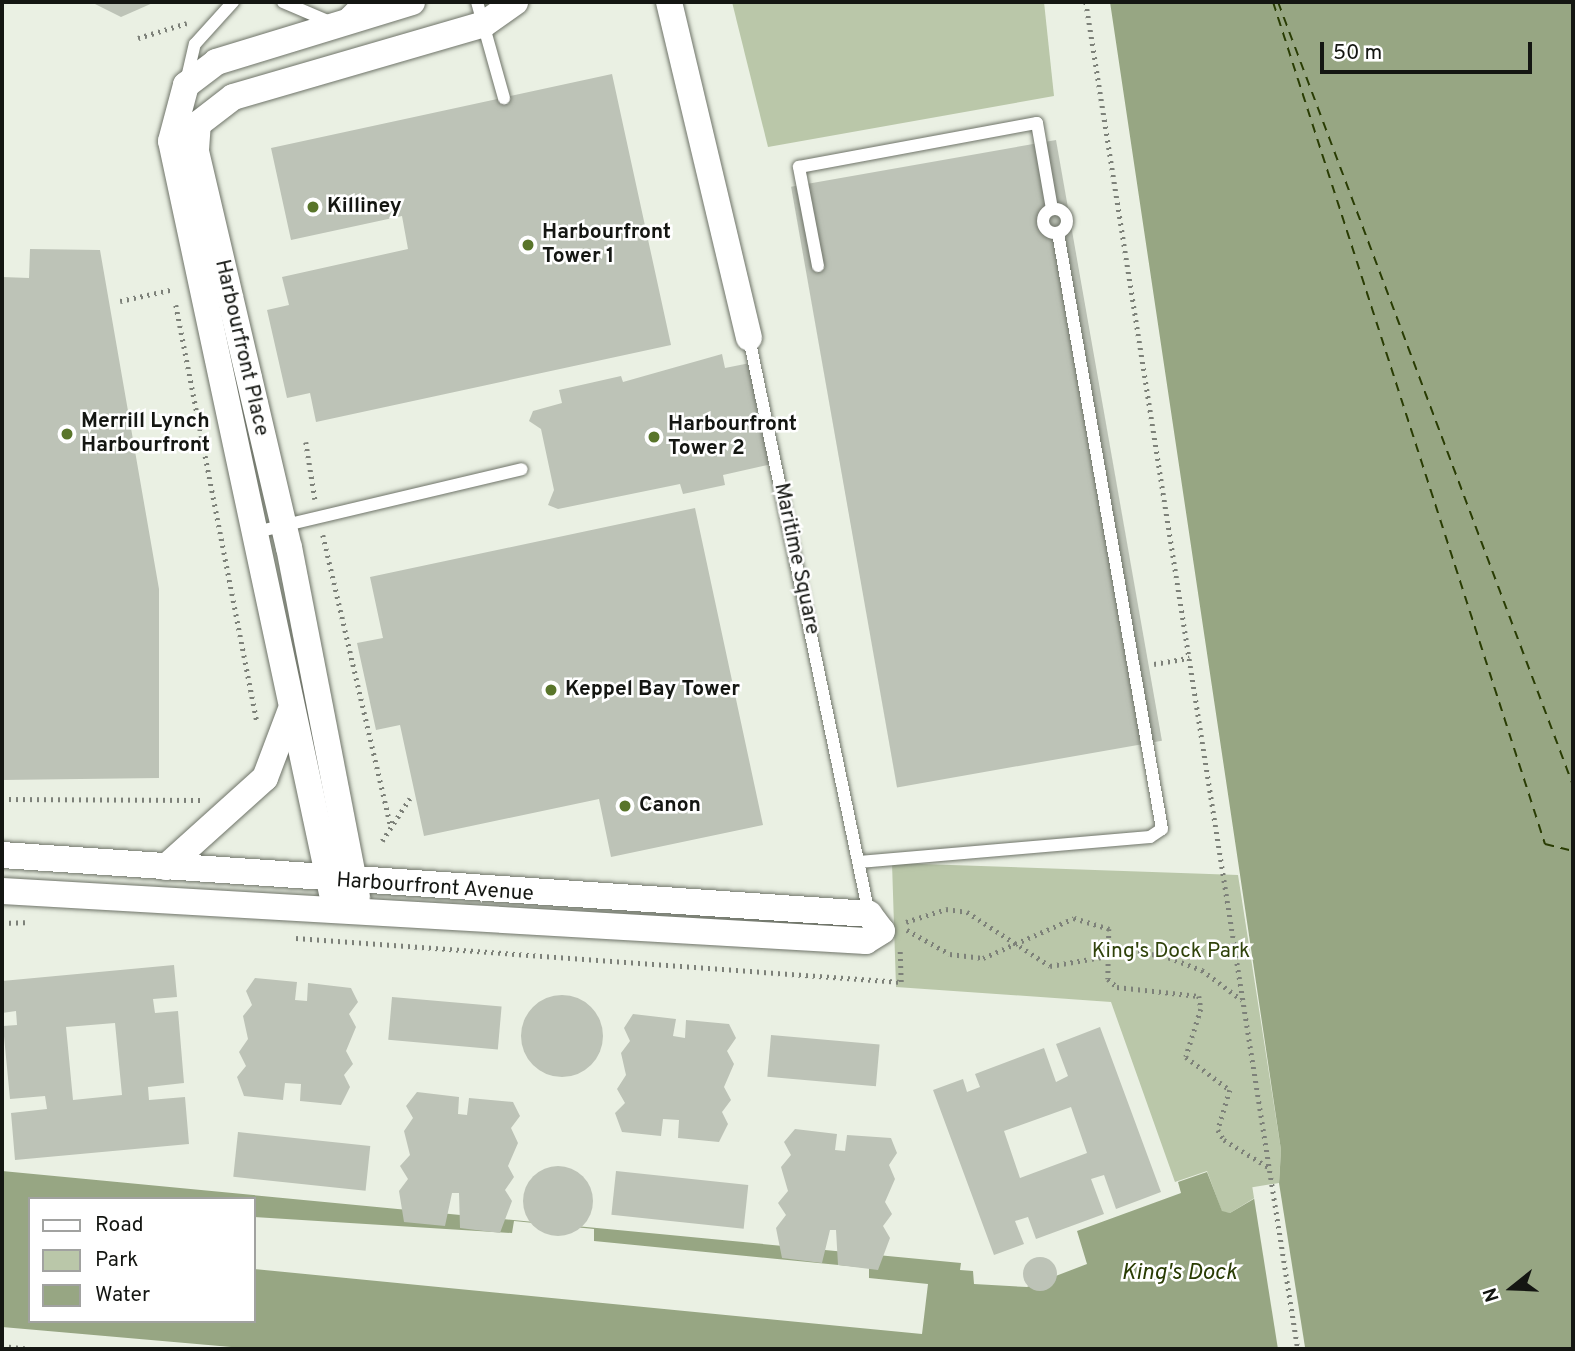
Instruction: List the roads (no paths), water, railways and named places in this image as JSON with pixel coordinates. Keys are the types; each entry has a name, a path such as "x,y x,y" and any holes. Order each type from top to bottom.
{"street":[{"path":"186,85 216,62 343,15 412,2"},
{"name":"Harbourfront Place","path":"347,909 283,526 201,173 198,124 233,97 515,2"},
{"name":"Maritime Square","path":"669,2 749,338"},
{"name":"Harbourfront Place","path":"186,85 174,111 174,167 290,712 342,882"},
{"path":"166,867 246,798 265,778 290,712"},
{"name":"Harbourfront Avenue","path":"2,855 342,882 599,911 866,941 882,931 869,914 599,911 347,909 2,891"}],"lane":[{"path":"186,85 195,44 233,2"},
{"path":"283,2 343,15"},
{"path":"481,13 504,98"},
{"path":"818,265 800,167 1037,123 1052,209 1067,218 1058,233 1164,824 1150,837 859,862"},
{"name":"Maritime Square","path":"749,338 869,914"},
{"path":"252,533 522,469"}],"water":[{"name":"King's Dock","path":"1110,2 1573,2 1573,1349 254,1349 2,1327 2,1171 961,1263 960,1270 973,1271 974,1284 1027,1287 1087,1264 1077,1231 1181,1193 1178,1182 1207,1172 1222,1211 1230,1213 1279,1184 1281,1150"}],"place":[{"name":"Killiney","path":"313,207"},
{"name":"Harbourfront Tower 1","path":"528,245"},
{"name":"Merrill Lynch Harbourfront","path":"67,434"},
{"name":"Harbourfront Tower 2","path":"654,437"},
{"name":"Keppel Bay Tower","path":"551,690"},
{"name":"Canon","path":"625,806"}],"park label":[{"name":"King's Dock Park","path":"1171,952"}]}
